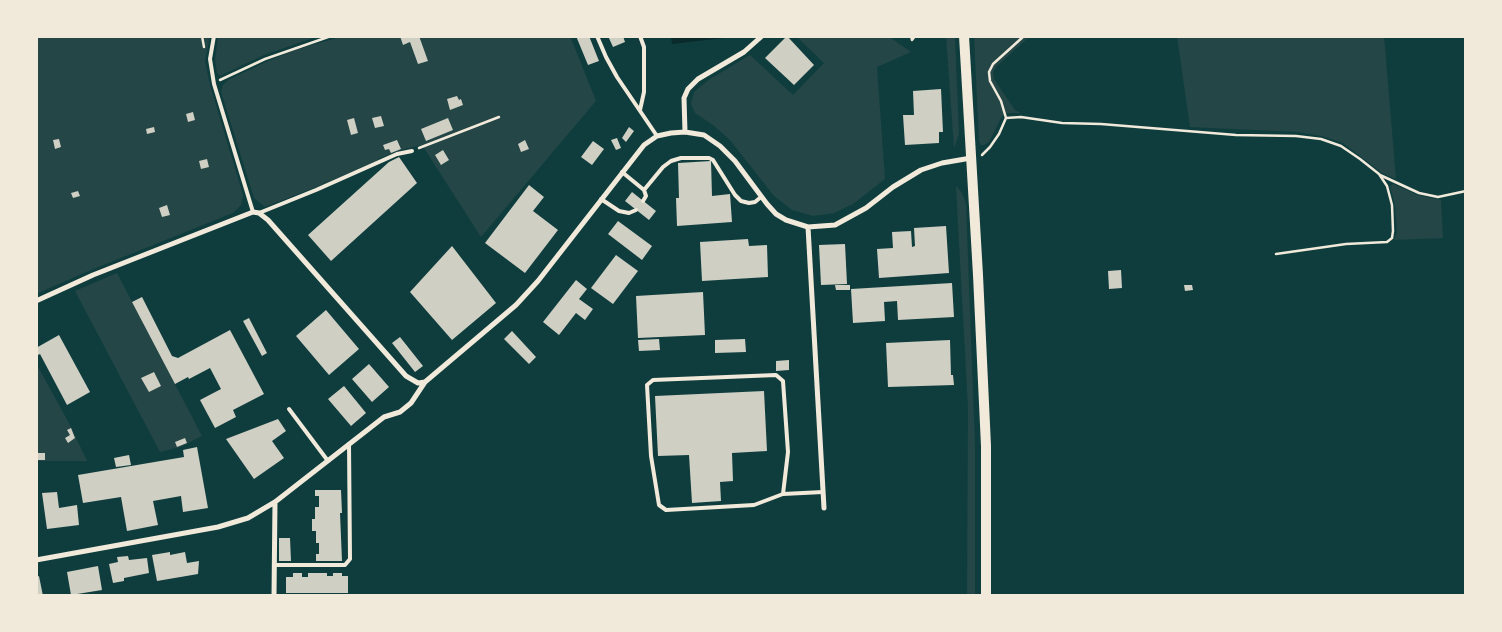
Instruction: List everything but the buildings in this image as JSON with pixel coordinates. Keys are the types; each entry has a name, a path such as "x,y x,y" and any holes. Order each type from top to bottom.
{"main road":[{"path":"964,36 986,446 986,596"}],"street":[{"path":"685,132 684,98 688,89 698,79 744,52 762,36"},
{"path":"36,560 218,527 248,518 275,502 384,417 400,412 411,403 425,382 516,305 558,256 601,198 644,145 657,136 685,132 704,135 720,146 735,161 761,197 781,217 808,227 835,225 866,208 893,187 921,170 942,163 971,158"},
{"path":"36,301 93,275 256,213 268,220 406,376 418,383 425,382"},
{"path":"808,227 824,508"},
{"path":"274,596 275,502"}],"lane":[{"path":"214,36 210,59 214,84 256,213 316,190 397,154 412,151"},
{"path":"597,36 606,57 657,136"},
{"path":"640,36 644,46 644,92 640,110"},
{"path":"644,190 663,167 671,161 681,158 709,158 713,160 741,201 755,202 761,197"},
{"path":"622,172 644,190 646,196 643,201"},
{"path":"601,198 619,211 629,213 636,210"},
{"path":"783,494 788,452 784,381 776,375 653,380 648,385 651,456 659,505 666,510 754,506 783,494 823,492"},
{"path":"289,409 328,461"},
{"path":"274,565 344,565 350,559 349,444"}],"path":[{"path":"214,84 265,58 331,36"},
{"path":"911,36 912,40 915,36"},
{"path":"971,158 982,154 990,147 999,134 1006,118 1001,102 990,81 989,72 993,64 1024,36"},
{"path":"412,151 499,117"},
{"path":"1006,118 1021,117 1062,123 1321,139 1341,146 1360,158 1379,174 1418,193 1438,197 1466,192"},
{"path":"1276,254 1346,244 1386,242 1392,238 1392,205 1387,186 1379,174"}],"shaded area":[{"path":"36,36 210,36 205,61 210,85 243,195 241,205 233,213 36,294"},
{"path":"218,36 319,36 264,55 220,76 217,73 215,60"},
{"path":"344,36 570,36 596,101 481,237 422,145 380,158 316,187 265,207 254,198 221,92 223,85 228,80 298,49"},
{"path":"671,36 733,36 733,37 672,44"},
{"path":"796,36 888,36 911,52 877,67 885,179 853,204 834,213 813,216 792,210 774,196 730,140 695,113 691,104 694,92 710,79 750,55 793,95 824,63"},
{"path":"946,36 955,36 959,134 954,148"},
{"path":"974,36 1030,36 993,72 994,79 1015,110 1021,113 1009,113 1002,116 989,142 984,145 981,145 979,141"},
{"path":"1177,36 1384,36 1396,179 1382,173 1343,143 1322,136 1298,132 1190,127"},
{"path":"1393,184 1418,195 1441,200 1443,238 1394,240 1397,232 1395,205 1390,186"},
{"path":"956,186 962,193 966,204 975,445 975,596 967,596 968,408"},
{"path":"117,273 202,436 180,447 160,452 75,291"},
{"path":"36,363 71,427 87,461 36,461"}]}
